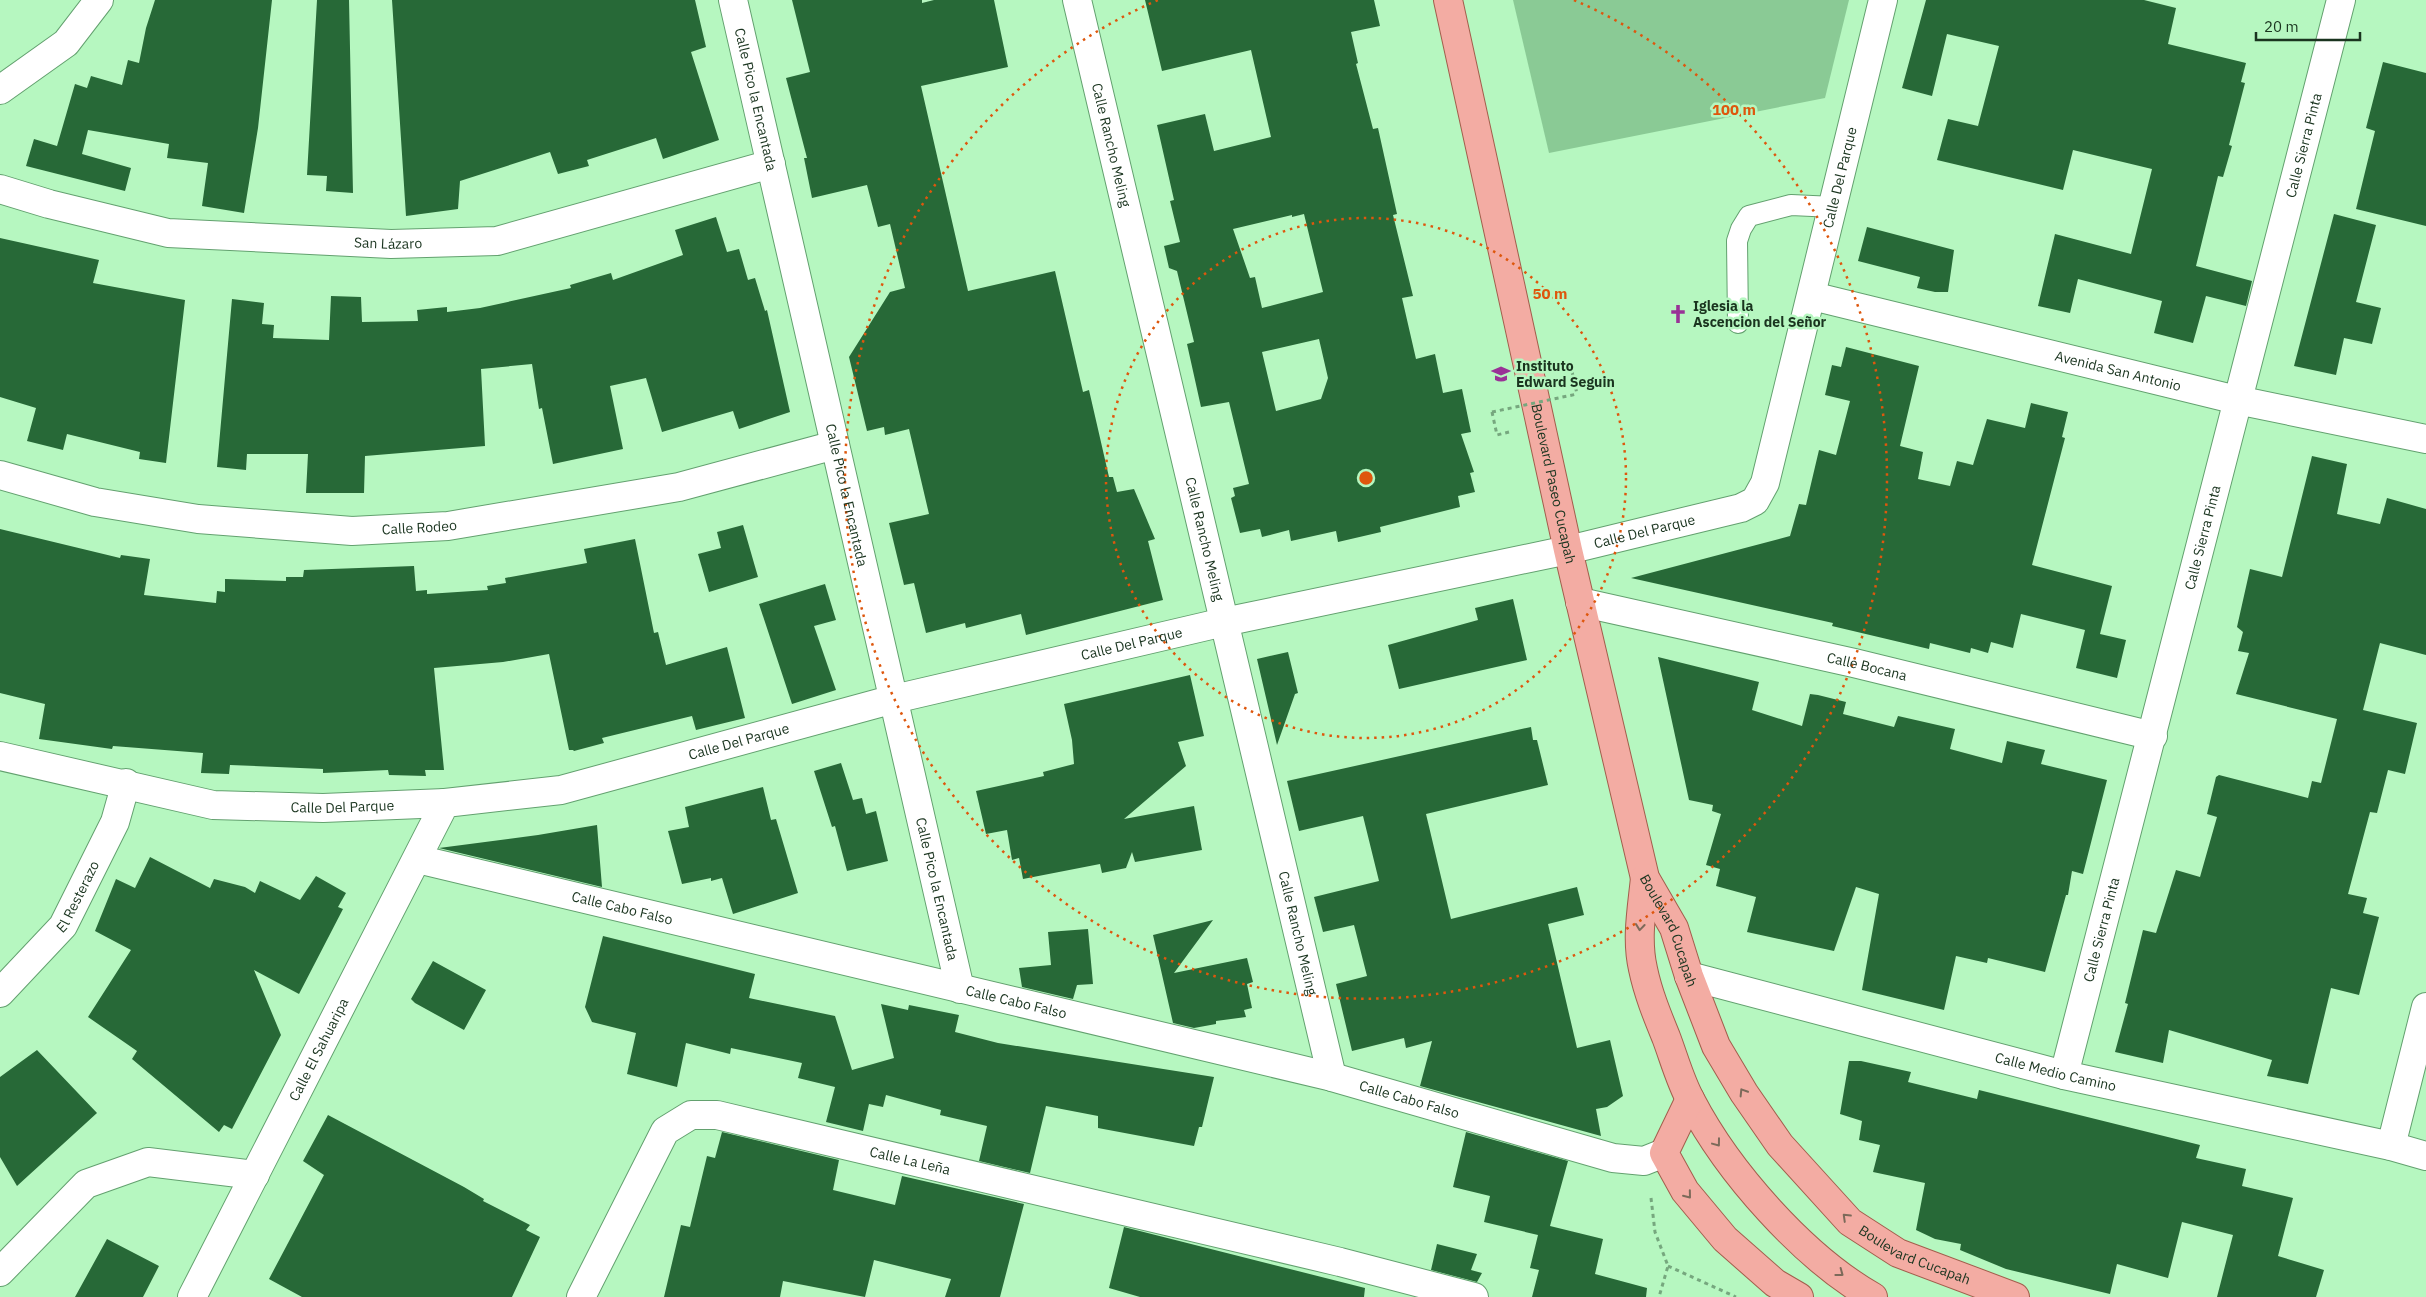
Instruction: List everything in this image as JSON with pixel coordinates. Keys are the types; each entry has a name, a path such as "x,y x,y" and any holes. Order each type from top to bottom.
{"main road":[{"name":"Boulevard Paseo Cucapah","path":"1448,0 1568,550 1645,878"},
{"name":"Boulevard Cucapah","path":"1645,878 1674,928 1689,976 1716,1046 1744,1093 1780,1145 1850,1222 1898,1253 2015,1297"},
{"name":"Boulevard Cucapah","path":"1645,878 1639,935 1642,968 1652,1002 1690,1099 1707,1131 1769,1211 1813,1252 1873,1297"},
{"path":"1690,1099 1654,1157 1725,1239 1775,1283 1799,1297"}],"street":[{"path":"0,90 66,43 99,0"},
{"name":"Calle Pico la Encantada","path":"733,0 960,989"},
{"name":"Calle Rancho Meling","path":"1078,0 1332,1077"},
{"name":"Calle Del Parque","path":"0,756 213,804 323,808 445,803 561,790 894,699 1224,622 1568,550 1741,508 1755,501 1765,483 1834,207 1883,0"},
{"name":"Calle Sierra Pinta","path":"2064,1075 2153,736 2237,400 2341,0"},
{"name":"San Lázaro","path":"0,189 49,204 168,233 391,244 497,241 771,164"},
{"name":"Avenida San Antonio","path":"1812,296 2237,400 2426,439"},
{"name":"Calle Rodeo","path":"0,475 95,502 198,519 352,531 448,526 679,487 835,445"},
{"name":"Calle Bocana","path":"1580,602 1854,663 2153,736"},
{"name":"El Resterazo","path":"0,992 62,926 114,822 126,783"},
{"name":"Calle El Sahuaripa","path":"192,1297 445,803"},
{"name":"Calle Cabo Falso","path":"417,859 1332,1077 1612,1158 1654,1157"},
{"name":"Calle Medio Camino","path":"1689,976 2064,1075 2391,1146 2426,1156"},
{"path":"2391,1146 2426,1008"},
{"name":"Calle La Leña","path":"581,1297 665,1132 691,1115 717,1115 1340,1262 1474,1297"},
{"path":"0,1272 86,1184 148,1162 255,1175"}],"lane":[{"path":"1738,324 1737,241 1741,229 1749,216 1791,205 1834,207"}],"path":[{"path":"1497,435 1492,412 1577,394 1571,367"},
{"path":"1654,1157 1655,1232 1668,1266 1659,1297"},
{"path":"1668,1266 1736,1297"}],"green space":[{"path":"1513,0 1849,0 1825,98 1549,153"}],"building":[{"path":"155,0 272,0 258,128 244,213 202,206 208,163 167,158 169,144 88,130 82,154 131,168 125,191 26,166 34,139 57,146 75,84 87,88 91,76 122,85 128,60 139,63 146,28"},
{"path":"317,0 349,0 353,193 326,191 327,176 307,175"},
{"path":"392,0 695,0 706,47 691,52 719,140 663,159 656,138 587,160 589,166 558,174 550,152 460,181 458,209 406,216"},
{"path":"792,0 922,0 922,3 934,0 994,0 1008,67 921,86 968,291 1055,271 1083,392 1089,390 1109,477 1113,477 1117,492 1134,489 1155,539 1148,541 1163,600 1026,635 1021,614 966,628 965,623 926,633 914,583 904,585 889,523 929,514 909,429 885,435 884,427 867,431 849,357 890,292 905,288 890,224 878,227 867,185 812,198 804,158 807,158 786,78 810,72"},
{"path":"1145,0 1374,0 1380,26 1351,32 1358,63 1356,64 1373,129 1378,128 1397,214 1393,215 1413,296 1402,298 1416,359 1435,354 1443,393 1462,389 1471,432 1461,434 1474,472 1470,473 1475,492 1458,496 1460,507 1380,527 1381,532 1338,542 1336,531 1291,541 1289,530 1262,537 1260,529 1240,533 1231,498 1235,496 1233,488 1249,484 1229,402 1201,407 1187,344 1194,342 1177,271 1169,268 1164,246 1180,242 1170,201 1174,200 1157,125 1205,114 1214,151 1271,137 1251,50 1162,71","holes":["1304,214 1323,292 1262,308 1255,277 1250,278 1233,229 1292,215 1292,217","1319,339 1328,378 1321,399 1276,411 1262,352"]},
{"path":"1926,0 2144,0 2176,8 2168,44 2246,63 2241,82 2245,83 2229,145 2232,146 2223,177 2218,176 2196,266 2252,281 2246,306 2206,296 2193,343 2154,333 2162,301 2078,279 2070,313 2038,306 2055,234 2131,254 2152,169 2073,150 2063,190 1937,160 1948,119 1978,126 1999,46 1947,34 1932,96 1902,88"},
{"path":"2383,62 2426,73 2426,226 2356,209 2375,131 2366,128"},
{"path":"2334,214 2376,225 2356,302 2381,308 2372,344 2344,338 2336,375 2294,366"},
{"path":"716,217 727,252 739,249 748,280 755,278 765,311 767,310 790,412 739,429 733,411 662,432 646,378 610,386 623,449 553,464 542,408 539,409 532,364 481,369 485,446 365,456 364,493 306,493 308,454 247,454 246,470 217,467 232,299 264,303 262,324 274,325 273,338 329,340 331,296 361,297 362,322 418,321 417,310 447,307 447,312 480,308 571,288 570,285 611,273 613,280 683,255 675,230"},
{"path":"1867,227 1954,250 1948,292 1935,292 1917,288 1920,277 1858,261"},
{"path":"0,238 99,260 93,283 185,300 166,463 139,459 140,452 67,434 63,450 27,441 36,408 0,397"},
{"path":"1846,347 1919,366 1900,446 1923,452 1918,479 1950,486 1957,461 1973,465 1987,419 2025,428 2031,403 2068,412 2062,437 2065,438 2032,565 2112,586 2100,634 2126,640 2117,678 2076,668 2085,630 2021,614 2013,648 1991,642 1988,653 1971,648 1970,653 1930,643 1929,649 1832,626 1833,623 1631,578 1790,536 1799,504 1806,505 1819,450 1836,455 1850,401 1825,395 1832,365 1841,367"},
{"path":"2312,456 2347,464 2337,514 2380,524 2387,498 2426,509 2426,655 2380,643 2363,710 2417,723 2405,774 2388,770 2377,813 2370,812 2348,894 2367,898 2363,913 2379,917 2359,995 2331,988 2308,1084 2267,1076 2272,1060 2169,1030 2163,1063 2115,1052 2128,1004 2125,1003 2143,930 2156,933 2176,870 2200,877 2217,817 2207,814 2216,777 2219,775 2308,798 2312,781 2321,783 2337,719 2236,694 2249,653 2238,651 2243,632 2237,627 2250,569 2282,577"},
{"path":"743,525 758,577 709,592 698,554 721,548 717,532"},
{"path":"0,529 120,558 121,555 150,559 144,595 216,603 217,591 225,592 225,579 286,581 286,577 303,577 304,570 414,566 416,591 427,590 427,594 488,590 487,586 506,583 505,578 587,563 584,549 635,539 654,633 658,632 666,665 727,647 745,718 696,730 692,716 602,738 604,743 574,751 569,750 549,654 503,662 434,668 444,770 425,770 426,776 389,775 388,770 323,773 323,769 230,765 229,774 201,773 203,753 113,746 112,749 39,739 45,704 0,693"},
{"path":"825,584 836,620 814,626 836,690 792,704 759,604"},
{"path":"1513,599 1527,660 1399,689 1388,645 1478,620 1475,608"},
{"path":"1288,652 1298,693 1295,694 1277,745 1257,659"},
{"path":"1658,657 1759,682 1752,710 1802,726 1810,694 1818,695 1846,702 1843,714 1894,727 1898,716 1955,729 1950,749 2002,763 2007,741 2045,750 2041,764 2107,780 2083,874 2072,871 2068,895 2066,895 2045,972 1988,958 1987,963 1956,956 1944,1010 1862,990 1879,894 1856,887 1834,951 1747,932 1756,897 1716,886 1720,869 1706,865 1721,814 1712,811 1713,805 1689,800"},
{"path":"1190,675 1204,736 1178,742 1186,766 1124,819 1194,806 1202,850 1135,862 1132,852 1126,868 1102,873 1100,864 1023,879 1019,858 1012,860 1007,830 986,834 976,791 1044,776 1043,772 1074,764 1072,740 1064,704"},
{"path":"1531,727 1533,740 1537,740 1548,785 1426,814 1451,919 1577,887 1584,915 1548,924 1577,1048 1610,1040 1623,1096 1607,1107 1596,1109 1601,1136 1420,1086 1432,1041 1406,1048 1404,1038 1352,1051 1336,984 1367,976 1354,925 1323,932 1314,897 1379,881 1363,816 1299,831 1287,781"},
{"path":"841,763 853,800 862,798 866,814 876,811 888,861 847,871 835,826 832,827 814,771"},
{"path":"763,787 771,820 776,819 798,893 733,914 722,878 711,881 711,878 682,884 668,831 689,827 685,807"},
{"path":"597,825 602,887 439,848 538,835"},
{"path":"150,857 210,888 214,879 245,887 255,893 260,881 300,900 316,876 346,893 338,907 343,909 299,994 254,970 281,1035 232,1129 224,1125 219,1132 132,1059 137,1051 88,1017 131,950 95,931 116,879 135,888"},
{"path":"1213,920 1174,973 1247,958 1253,982 1247,984 1252,1008 1244,1010 1246,1017 1216,1021 1216,1024 1194,1028 1173,1023 1153,935"},
{"path":"1088,929 1093,984 1077,985 1073,999 1022,987 1019,968 1051,965 1048,932"},
{"path":"603,936 755,974 749,998 835,1016 852,1070 894,1058 881,1004 908,1010 909,1005 959,1015 955,1032 998,1043 1214,1077 1202,1127 1199,1127 1194,1146 1098,1128 1098,1116 1046,1106 1030,1173 979,1161 987,1126 940,1115 941,1110 886,1095 883,1107 869,1104 863,1131 826,1122 835,1087 798,1078 802,1063 731,1048 730,1054 686,1043 677,1087 627,1074 636,1033 592,1022 585,1007"},
{"path":"433,961 486,990 464,1030 411,999"},
{"path":"37,1050 97,1113 17,1186 0,1157 0,1077"},
{"path":"1849,1061 1861,1061 1911,1072 1908,1082 1977,1099 1979,1090 2200,1145 2196,1158 2246,1169 2242,1186 2293,1198 2278,1256 2324,1270 2316,1297 2217,1297 2233,1235 2182,1222 2168,1278 2117,1264 2110,1294 2006,1269 1960,1250 1961,1244 1935,1239 1916,1230 1925,1183 1873,1172 1880,1145 1859,1140 1862,1121 1840,1114"},
{"path":"328,1115 464,1187 484,1199 483,1201 530,1225 526,1230 540,1237 512,1297 302,1297 269,1279 324,1175 303,1161"},
{"path":"722,1132 839,1160 833,1190 895,1205 902,1176 1024,1204 1000,1297 945,1297 951,1279 874,1260 865,1297 783,1281 780,1297 664,1297 681,1225 690,1227 707,1156 715,1158"},
{"path":"1466,1132 1568,1161 1550,1226 1603,1239 1595,1274 1647,1288 1646,1297 1532,1297 1539,1270 1530,1268 1538,1235 1484,1222 1490,1196 1453,1187"},
{"path":"1124,1227 1365,1288 1364,1297 1140,1297 1109,1288"},
{"path":"107,1239 159,1266 143,1297 75,1297"},
{"path":"1437,1244 1477,1254 1471,1270 1482,1273 1477,1282 1431,1270"}],"place":[{"name":"Iglesia la Ascencion del Señor","path":"1678,314"},
{"name":"Instituto Edward Seguin","path":"1501,374"}]}
